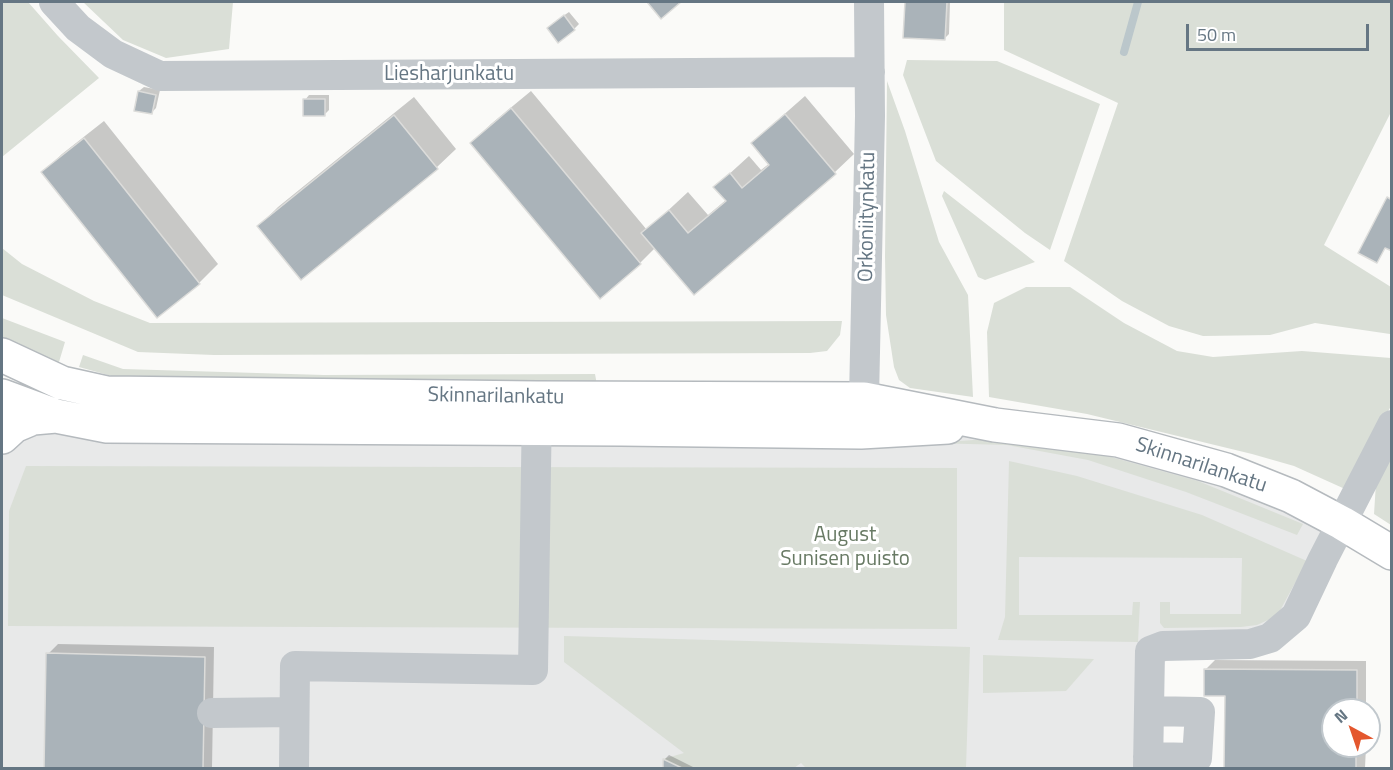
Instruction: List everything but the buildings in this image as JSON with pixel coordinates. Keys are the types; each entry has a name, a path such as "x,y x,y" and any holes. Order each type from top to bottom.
{"main road":[{"name":"Skinnarilankatu","path":"2,355 62,383 107,393 861,432 995,425"},
{"path":"2,381 28,379 62,383"},
{"name":"Skinnarilankatu","path":"2,396 56,416 106,426 537,414 864,399 995,425 1118,440 1226,470 1291,496 1392,553"},
{"path":"2,437 14,426 33,418 56,416"}],"street":[{"name":"Liesharjunkatu","path":"54,2 78,28 113,54 160,76 870,72"},
{"name":"Orkoniitynkatu","path":"861,432 864,399 870,72 869,2"},
{"path":"294,768 295,666 533,670 537,414"},
{"path":"1149,711 1200,712 1197,758 1148,763 1150,651 1163,646 1250,644 1270,638 1296,616 1392,425"},
{"path":"212,713 294,712"}],"shaded area":[{"path":"14,426 861,432 1118,440 1342,523 1270,638 1163,646 1148,768 2,768 2,437"}],"green space":[{"path":"2,2 28,2 99,78 2,157"},
{"path":"83,2 233,2 229,49 166,58 123,40"},
{"path":"1004,2 1391,2 1391,112 1324,245 1391,287 1392,331 1390,334 1315,323 1270,335 1203,336 1169,326 1122,301 1064,261 1118,103 1004,50"},
{"path":"907,60 997,61 1100,104 1050,250 1025,233 936,161 903,75"},
{"path":"887,81 939,242 968,295 973,397 910,388 899,380 894,367 886,315"},
{"path":"944,191 1035,262 985,280 978,277 942,196"},
{"path":"2,248 22,264 94,301 150,323 842,321 840,335 827,351 810,353 214,355 138,352 2,295"},
{"path":"1026,287 1070,287 1124,323 1177,351 1213,357 1302,351 1391,358 1391,406 1345,489 1294,466 1252,454 1087,414 989,397 987,332 994,303"},
{"path":"2,318 65,342 59,362 38,358 2,341"},
{"path":"83,355 123,369 324,375 595,374 597,385 126,380 79,367"},
{"path":"1003,438 1093,452 1198,481 1303,524 1297,535 1186,492 1088,460 1007,445 930,443"},
{"path":"1391,453 1391,525 1374,514 1376,483"},
{"path":"1009,461 1077,476 1202,515 1307,561 1277,616 1257,625 1241,627 1164,628 1160,623 1160,602 1170,602 1170,614 1241,614 1242,558 1019,557 1019,615 1132,615 1133,602 1140,602 1138,642 998,640 1005,617"},
{"name":"August Sunisen puisto","path":"26,466 957,468 957,629 8,626 9,511"},
{"path":"564,636 970,647 966,768 806,768 801,763 794,768 682,768 663,759 684,753 564,662"},
{"path":"983,655 1094,659 1066,691 983,693"}],"waterway":[{"path":"1124,52 1138,2"}]}
